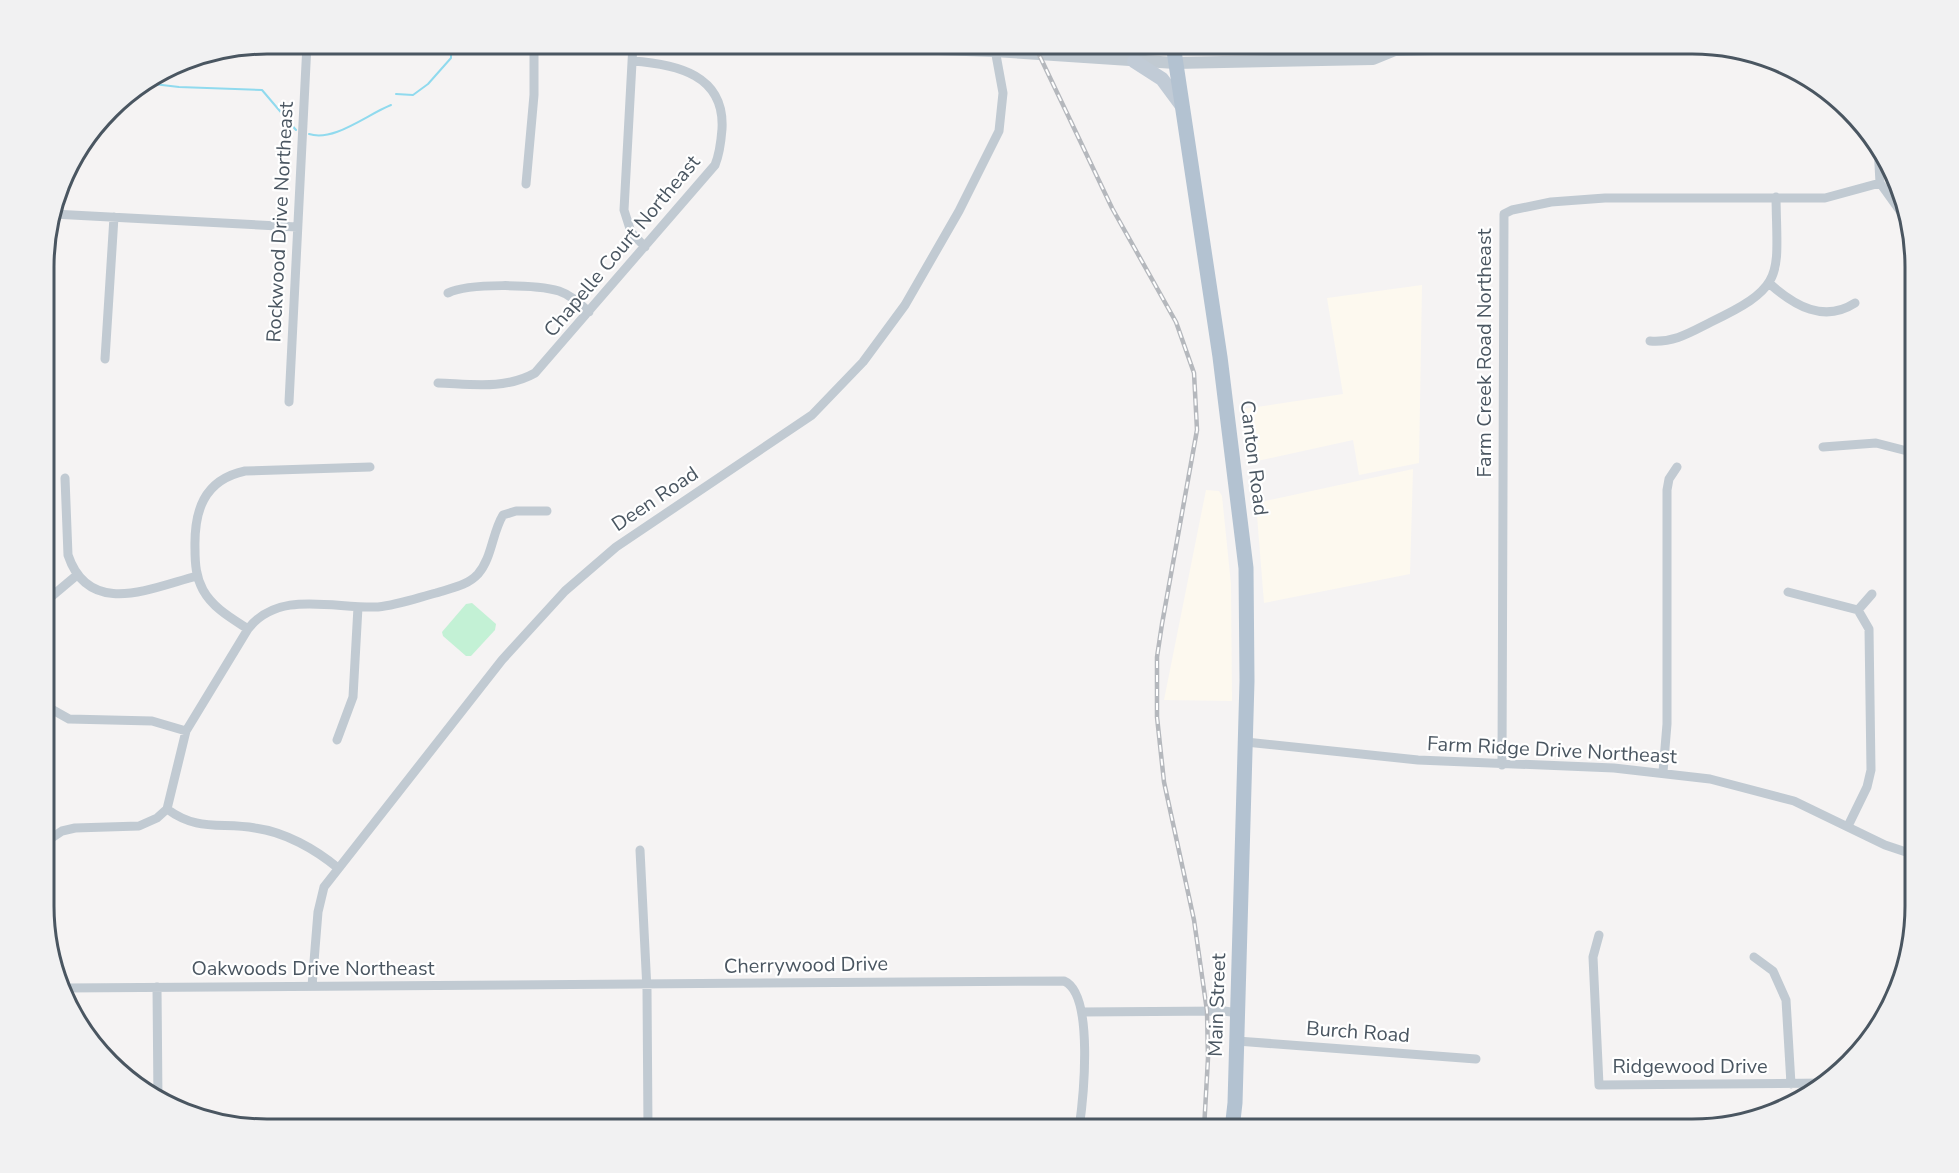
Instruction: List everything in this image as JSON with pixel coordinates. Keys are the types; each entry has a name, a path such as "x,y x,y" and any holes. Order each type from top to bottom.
{"main road":[{"name":"Canton Road","path":"1174,54 1223,380 1246,568 1248,628 1242,881"},
{"path":"1134,61 1162,79 1182,106"},
{"name":"Main Street","path":"1233,1119 1242,881"}],"street":[{"name":"Rockwood Drive Northeast","path":"289,402 306,54"},
{"path":"526,184 534,95 534,54"},
{"path":"632,54 624,210 631,232 645,247"},
{"name":"Deen Road","path":"312,986 322,893 338,868 502,660 566,591 616,547 812,415 863,362 905,305 989,153 1002,118 1001,80 995,54"},
{"path":"1064,54 1175,63 1373,59 1385,54"},
{"name":"Chapelle Court Northeast","path":"438,383 500,384 525,379 543,365 715,165 721,145 722,118 718,98 708,84 699,78 667,67 632,61"},
{"path":"1879,166 1880,183 1896,205"},
{"name":"Farm Creek Road Northeast","path":"1502,765 1504,214 1512,210 1551,202 1588,198 1826,198 1880,183"},
{"path":"1650,341 1665,342 1677,339 1751,302 1770,284 1776,261 1776,197"},
{"path":"60,214 297,227"},
{"path":"105,359 114,217"},
{"path":"1770,284 1797,303 1826,313 1844,310 1854,303"},
{"path":"448,293 459,287 472,285 546,289 568,296 589,312"},
{"path":"1823,447 1876,443 1905,450"},
{"path":"248,629 212,604 197,576 196,515 210,490 233,474 256,471 370,467"},
{"path":"1663,772 1667,692 1667,490 1669,479 1677,467"},
{"path":"65,478 68,555 77,575 100,591 118,595 197,576"},
{"path":"54,836 62,831 75,828 139,826 157,818 167,809 186,731 248,629 260,615 285,605 358,607 404,602 462,585 482,568 496,526 503,515 516,511 547,511"},
{"path":"54,594 77,575"},
{"path":"1788,592 1858,610 1867,623 1871,638 1871,770 1867,787 1848,826"},
{"path":"1858,610 1872,594"},
{"path":"338,740 354,697 358,607"},
{"path":"54,712 69,719 152,721 186,731"},
{"name":"Farm Ridge Drive Northeast","path":"1246,742 1418,759 1663,772 1759,791 1794,801 1886,846 1905,852"},
{"path":"167,809 182,820 195,824 254,828 279,834 324,857 338,868"},
{"path":"640,850 648,1119"},
{"name":"Ridgewood Drive","path":"1599,935 1593,957 1599,1085 1810,1083"},
{"path":"1754,957 1773,971 1786,1000 1791,1083"},
{"name":"Cherrywood Drive","path":"561,986 1051,981 1069,983 1074,989 1082,1012"},
{"name":"Oakwoods Drive Northeast","path":"70,988 561,986"},
{"path":"157,987 158,1089"},
{"path":"1080,1119 1084,1062 1082,1012 1224,1011 1238,1013"},
{"name":"Burch Road","path":"1237,1041 1476,1059"}],"shaded area":[{"path":"1422,285 1419,463 1359,475 1353,440 1248,463 1243,409 1343,394 1327,298"},
{"path":"1413,469 1410,574 1264,603 1256,503"},
{"path":"1206,490 1219,491 1222,496 1231,584 1232,701 1164,700"}],"green space":[{"path":"472,603 496,624 495,630 471,656 466,656 443,636 442,632 466,604"}],"waterway":[{"path":"396,94 413,95 428,84 451,58 451,54"},
{"path":"158,84 262,90 296,130"},
{"path":"309,134 319,135 339,131 391,105"}],"railway":[{"path":"1039,54 1112,208 1176,322 1194,373 1197,430 1157,657 1157,717 1164,782 1194,920 1207,1011 1208,1058 1205,1119"}]}
